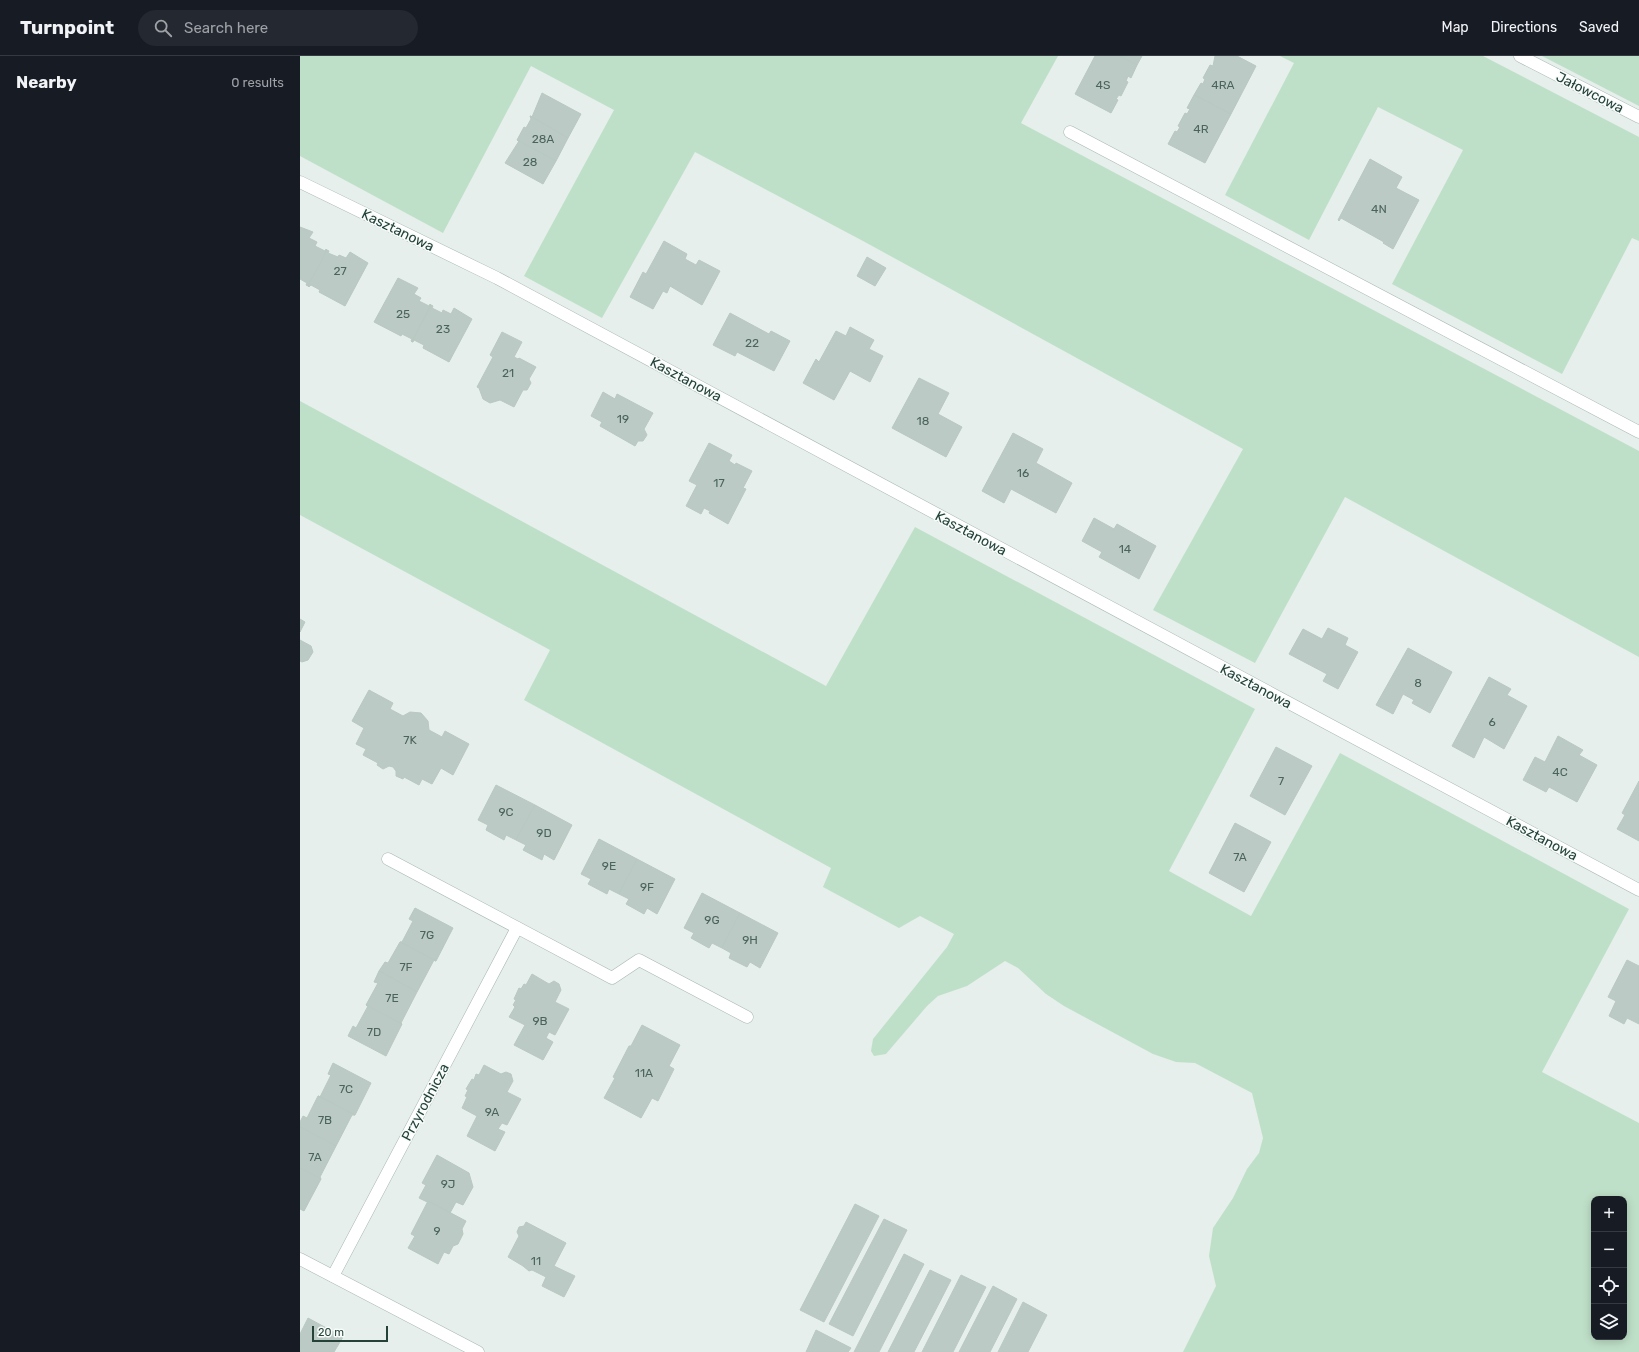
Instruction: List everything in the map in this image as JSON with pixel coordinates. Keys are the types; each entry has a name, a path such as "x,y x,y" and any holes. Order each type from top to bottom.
{"street":[{"name":"Jałowcowa","path":"1520,56 1639,117"},
{"path":"1070,132 1639,432"},
{"name":"Kasztanowa","path":"300,182 504,282 1639,890"},
{"path":"388,859 612,978 638,960 747,1017"},
{"name":"Przyrodnicza","path":"333,1276 517,928"},
{"path":"300,1259 478,1352"}],"green space":[{"path":"300,56 1058,56 1021,123 1639,451 1639,657 1345,497 1255,663 1153,610 1243,449 863,241 695,152 602,318 524,276 614,110 531,66 443,233 300,156"},
{"path":"1280,56 1483,56 1639,137 1639,241 1632,238 1562,374 1392,284 1463,150 1378,107 1309,240 1225,195 1294,63"},
{"path":"1542,56 1639,56 1639,106"},
{"path":"300,401 826,686 915,527 1255,709 1169,871 1251,916 1340,753 1629,909 1542,1072 1639,1123 1639,1352 1183,1352 1216,1286 1209,1256 1213,1228 1233,1198 1247,1169 1259,1153 1263,1138 1252,1093 1195,1063 1176,1062 1153,1054 1064,1006 1046,994 1018,968 1005,961 967,986 938,996 927,1006 886,1054 874,1056 871,1051 873,1039 947,947 954,934 920,916 899,928 823,887 831,868 524,700 550,650 300,515"}],"building":[{"path":"1095,56 1120,56 1137,65 1131,78 1128,76 1126,81 1128,82 1121,96 1119,95 1116,99 1118,100 1111,113 1075,94"},
{"path":"1120,56 1142,56 1137,65"},
{"path":"1215,56 1237,56 1256,66 1231,114 1194,95 1201,83 1203,84 1205,79 1203,78 1210,65 1213,66"},
{"path":"542,93 581,114 568,138 530,116 532,117"},
{"path":"1194,95 1231,114 1205,163 1168,144 1175,131 1177,132 1180,127 1178,126 1185,113 1187,114 1190,109 1187,108"},
{"path":"530,116 568,138 556,161 517,140 524,127 526,128 531,119"},
{"path":"519,141 556,161 543,184 505,163"},
{"path":"1370,159 1402,177 1396,188 1419,200 1393,249 1383,243 1384,242 1341,218 1339,221 1338,220"},
{"path":"300,227 313,232 309,238 317,242 315,246 325,251 326,249 327,250 308,286 306,285 307,283 300,279"},
{"path":"664,241 687,254 685,259 696,265 699,260 720,271 702,305 670,286 667,293 663,291 653,309 630,297 643,272 646,274"},
{"path":"327,250 329,251 328,253 346,258 350,252 368,263 345,306 319,292 320,290 311,285 309,287 308,286"},
{"path":"867,257 886,268 875,286 857,276"},
{"path":"398,278 418,288 414,294 421,298 419,301 429,306 430,304 431,305 412,342 412,339 402,334 401,336 374,322"},
{"path":"431,305 433,306 432,308 442,313 443,310 451,314 454,308 472,319 449,362 423,348 424,345 414,340 412,342"},
{"path":"730,313 769,334 771,331 790,341 774,371 737,352 735,356 713,345"},
{"path":"850,327 874,340 869,349 883,356 870,382 850,371 834,400 803,383 816,359 819,362 836,331 846,336"},
{"path":"502,332 522,342 514,357 536,367 529,379 531,383 527,390 523,390 514,407 500,400 490,403 483,399 479,388 477,387 493,357 490,355"},
{"path":"919,378 949,393 938,414 962,427 946,457 892,428"},
{"path":"603,392 615,399 617,394 653,413 644,429 647,435 643,441 638,441 635,446 600,426 602,422 591,416"},
{"path":"1013,433 1043,449 1036,463 1072,483 1056,513 1011,489 1004,503 982,491"},
{"path":"709,443 732,455 729,461 735,465 736,463 752,471 743,488 746,489 728,524 709,513 710,511 704,508 701,514 686,506 697,485 689,481"},
{"path":"1094,518 1114,529 1117,524 1156,546 1139,579 1099,557 1102,552 1082,541"},
{"path":"300,619 305,622 300,632"},
{"path":"1328,628 1348,638 1345,645 1358,652 1338,689 1323,681 1327,674 1289,654 1303,629 1322,639"},
{"path":"300,640 311,646 313,652 308,660 302,662 300,661"},
{"path":"1408,648 1452,672 1430,713 1412,703 1414,700 1403,694 1393,714 1376,705"},
{"path":"1489,677 1511,689 1507,695 1527,706 1504,749 1484,737 1474,758 1452,746"},
{"path":"369,690 393,703 390,709 403,716 410,712 421,713 428,721 429,730 442,737 445,731 469,744 453,775 441,768 432,784 422,779 419,785 404,777 403,779 396,776 396,771 393,767 389,766 383,769 377,765 378,763 363,755 366,749 356,744 364,728 352,721"},
{"path":"1558,736 1583,750 1579,755 1597,765 1577,802 1549,787 1546,792 1523,780 1535,757 1545,762"},
{"path":"1276,747 1312,766 1285,815 1250,796"},
{"path":"1639,781 1639,841 1617,829 1625,815 1622,813"},
{"path":"496,785 535,805 516,840 506,835 504,840 486,830 488,825 478,820"},
{"path":"535,805 572,825 554,860 544,854 542,860 523,850 526,845 516,840"},
{"path":"1235,823 1271,842 1244,892 1209,873"},
{"path":"599,839 637,859 619,894 609,889 607,894 588,884 591,879 581,874"},
{"path":"637,859 675,879 657,914 647,908 644,914 626,904 629,899 619,894"},
{"path":"702,893 740,913 722,948 712,943 709,948 691,938 694,933 684,928"},
{"path":"415,908 453,928 436,961 400,942 402,942 413,921 409,919"},
{"path":"740,913 778,933 760,968 750,962 747,967 729,958 731,953 722,948"},
{"path":"400,942 436,961 434,960 417,992 379,971 385,962 388,963"},
{"path":"1627,960 1639,966 1639,1024 1627,1018 1624,1024 1609,1016 1616,1001 1608,997"},
{"path":"379,971 417,992 401,1023 402,1024 366,1005 378,983 374,982"},
{"path":"532,974 549,984 554,981 559,984 561,990 555,1002 569,1009 555,1035 549,1032 546,1038 553,1042 543,1060 514,1045 525,1025 509,1017 515,1007 513,1005 516,1000 514,999 519,988 521,989 524,984 526,985"},
{"path":"368,1006 402,1024 386,1056 348,1036 353,1026 356,1028"},
{"path":"642,1025 680,1045 669,1066 674,1069 658,1101 652,1098 641,1118 604,1098 615,1078 613,1077 629,1046 631,1046"},
{"path":"333,1063 371,1083 355,1115 318,1096 320,1097 331,1075 328,1074"},
{"path":"484,1065 501,1074 506,1072 511,1074 513,1081 507,1092 521,1099 507,1125 502,1123 498,1129 505,1132 495,1151 467,1136 477,1116 462,1108 467,1097 465,1096 468,1090 466,1089 472,1079 474,1080 476,1074 479,1075"},
{"path":"318,1096 355,1115 352,1115 336,1146 300,1127 300,1122 303,1116 307,1118"},
{"path":"300,1127 336,1146 320,1177 321,1179 300,1168"},
{"path":"437,1155 469,1173 473,1187 463,1205 456,1202 450,1213 419,1198 426,1185 422,1183"},
{"path":"300,1168 321,1179 304,1211 300,1209"},
{"path":"428,1201 466,1221 462,1229 463,1234 458,1244 453,1246 449,1254 444,1252 438,1264 408,1248 415,1236 411,1234"},
{"path":"855,1204 879,1216 824,1322 800,1310"},
{"path":"884,1219 907,1230 853,1336 829,1324"},
{"path":"526,1222 566,1243 554,1266 575,1276 564,1297 542,1286 546,1277 532,1270 529,1271 508,1257 519,1236 517,1232 519,1227 524,1226"},
{"path":"904,1254 924,1264 879,1352 854,1352"},
{"path":"930,1270 951,1280 914,1352 888,1352"},
{"path":"961,1275 986,1287 953,1352 922,1352"},
{"path":"993,1286 1017,1299 990,1352 959,1352"},
{"path":"1023,1302 1047,1315 1028,1352 998,1352"},
{"path":"308,1318 343,1337 334,1352 300,1352 300,1334"},
{"path":"816,1330 851,1348 848,1352 806,1352"}]}
